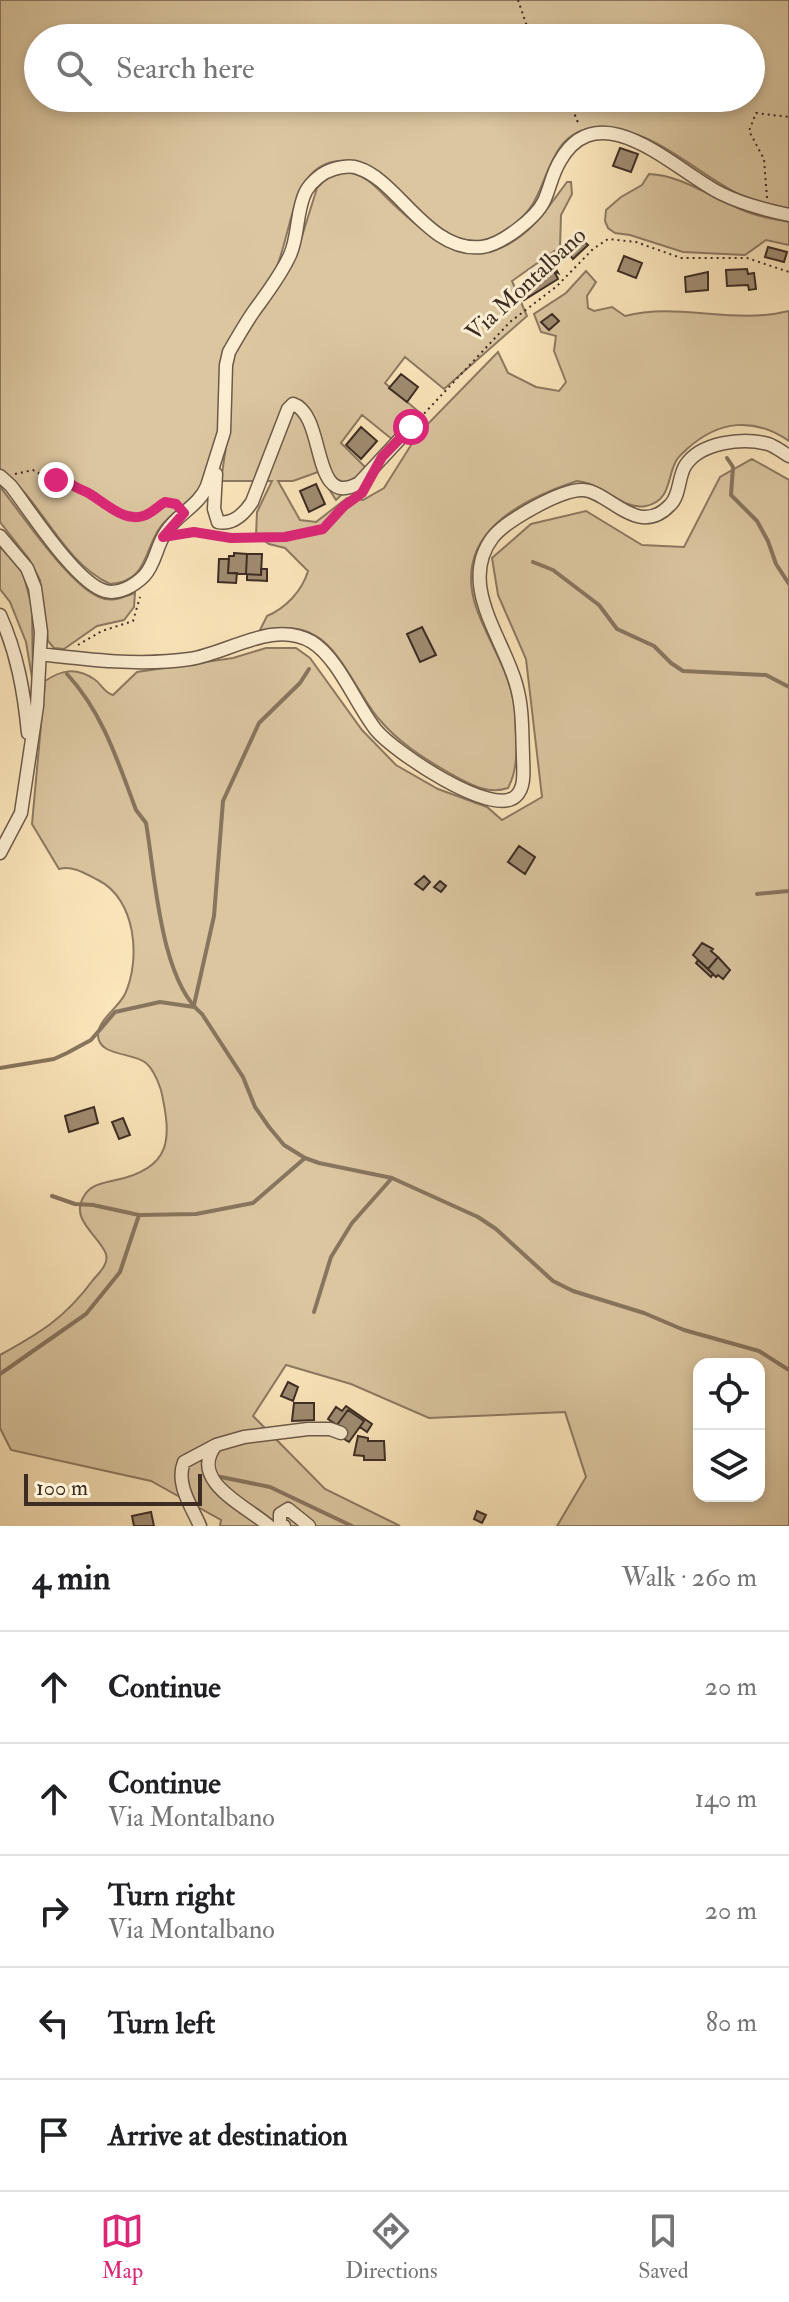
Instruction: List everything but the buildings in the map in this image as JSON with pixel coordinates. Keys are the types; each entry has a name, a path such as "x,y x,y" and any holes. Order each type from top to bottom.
{"street":[{"path":"584,137 598,134 628,137 722,194 768,211 789,215"},
{"name":"Via Montalbano","path":"143,576 151,567 163,537 204,495 224,432 229,352 289,258 302,202 307,189 320,176 342,167 358,167 421,221 444,236 468,247 482,247 508,236 537,211 562,157 584,137"},
{"name":"Via Montalbano","path":"217,460 214,515 218,522 224,523 242,515 252,502 288,409 293,404 300,406 309,416 323,472 336,485 345,488 355,486 411,427"},
{"path":"40,654 143,662 193,658 273,634 288,634 311,641 326,654 377,731 391,744 473,795 504,802 518,795 524,776 522,711 510,662 483,601 478,576 480,561 492,538 508,523 578,490 592,493 628,514 643,516 661,512 673,503 684,467 692,458 723,444 738,440 753,441 770,445 789,456"},
{"path":"3,478 72,566 102,591 125,589 143,576"},
{"path":"0,536 27,568 35,588 41,632 37,706 21,813 0,853"},
{"path":"0,615 17,660 24,690 30,752"},
{"path":"200,1526 188,1507 181,1466 184,1462 216,1445 244,1437 308,1429 330,1429 341,1433"},
{"path":"216,1445 209,1453 207,1465 216,1485 269,1526"},
{"path":"284,1526 280,1523 280,1514 288,1509 309,1526"}],"path":[{"path":"518,0 526,24"},
{"path":"574,112 584,137"},
{"path":"768,211 764,159 749,131 756,113 789,117"},
{"name":"Via Montalbano","path":"411,427 510,322 557,286 593,249 608,239 636,242 681,258 747,258 789,272"},
{"path":"3,478 33,470 47,478 68,481 74,488 89,493 104,505 131,516 144,516 169,501 184,513"},
{"path":"163,537 194,532 231,538 285,537 323,529 344,506 362,493"},
{"path":"62,657 102,631 133,621 143,576"}],"shaded area":[{"path":"0,0 789,0 789,209 742,196 651,140 611,129 589,129 568,138 555,156 531,207 515,224 483,240 461,239 450,234 412,206 365,164 340,161 321,166 308,179 298,196 272,278 225,349 217,437 207,474 197,492 159,529 138,572 122,582 110,584 93,574 65,546 15,482 0,469"},
{"path":"345,172 370,182 421,229 438,240 472,252 490,251 509,244 528,230 567,182 571,182 572,194 561,215 560,247 512,281 527,316 444,389 405,357 385,383 419,412 393,440 362,415 341,443 368,470 336,500 318,472 293,481 278,481 300,520 316,522 347,498 363,500 384,488 418,434 498,352 508,373 536,387 559,391 566,382 554,351 556,336 541,332 534,314 566,293 586,271 596,282 587,296 588,308 594,311 612,307 625,316 665,311 747,316 789,311 789,441 776,433 750,425 724,427 699,439 679,457 664,495 654,503 632,506 593,485 577,481 534,498 514,510 482,540 474,559 471,581 476,607 506,674 514,702 516,755 508,788 493,790 472,785 403,742 378,718 333,650 314,635 294,629 260,630 267,616 281,608 297,592 308,571 285,548 269,544 256,535 257,512 272,481 221,481 228,432 232,358 299,246 317,188 327,178"},
{"path":"649,174 686,183 750,213 789,222 789,245 766,240 745,255 683,252 615,233 605,221 606,210 642,185"},
{"path":"752,459 789,480 789,1526 557,1526 586,1477 565,1412 429,1418 351,1384 286,1365 253,1416 325,1489 400,1526 220,1526 221,1520 151,1481 11,1450 0,1428 0,1355 62,1315 105,1265 106,1254 80,1213 80,1205 87,1192 98,1185 148,1168 164,1149 166,1137 165,1107 151,1068 140,1060 103,1047 99,1041 102,1023 122,999 130,980 134,948 127,915 111,889 98,880 74,869 59,869 32,824 45,681 63,672 75,671 94,679 113,695 137,672 233,658 266,648 296,648 310,658 362,730 396,765 438,789 487,807 502,820 542,797 526,659 498,595 492,558 531,524 586,511 642,545 684,547 720,477"},
{"path":"0,487 46,548 87,590 108,599 135,593 134,607 124,620 97,626 64,649 54,648 48,641 40,580 29,559 0,522"},
{"path":"0,544 23,573 32,607 33,683 26,642 10,602 0,589"}],"waterway":[{"path":"727,458 733,467 731,495 757,521 776,564 789,584"},
{"path":"533,562 553,570 599,605 617,629 654,646 683,671 766,675 789,687"},
{"path":"194,1005 214,916 223,801 259,723 300,683 309,669"},
{"path":"67,674 100,722 136,810 146,823 162,925 177,977 243,1077 255,1107 284,1145 319,1163 392,1178 478,1217 496,1229 553,1281 573,1291 644,1313 684,1330 759,1351 789,1370"},
{"path":"757,894 789,891"},
{"path":"0,1068 54,1059 67,1053 91,1040 115,1012 160,1002 194,1007"},
{"path":"52,1196 75,1204 139,1215 196,1214 253,1203 305,1158"},
{"path":"314,1312 331,1257 352,1223 392,1178"},
{"path":"0,1374 86,1314 120,1272 139,1215"},
{"path":"216,1476 270,1487 352,1526"}],"route":[{"path":"56,480 68,481 74,488 89,493 104,505 131,516 144,516 165,502 176,504 184,513 163,537 194,532 231,538 285,537 323,529 344,506 362,493 382,457 411,427"}]}
